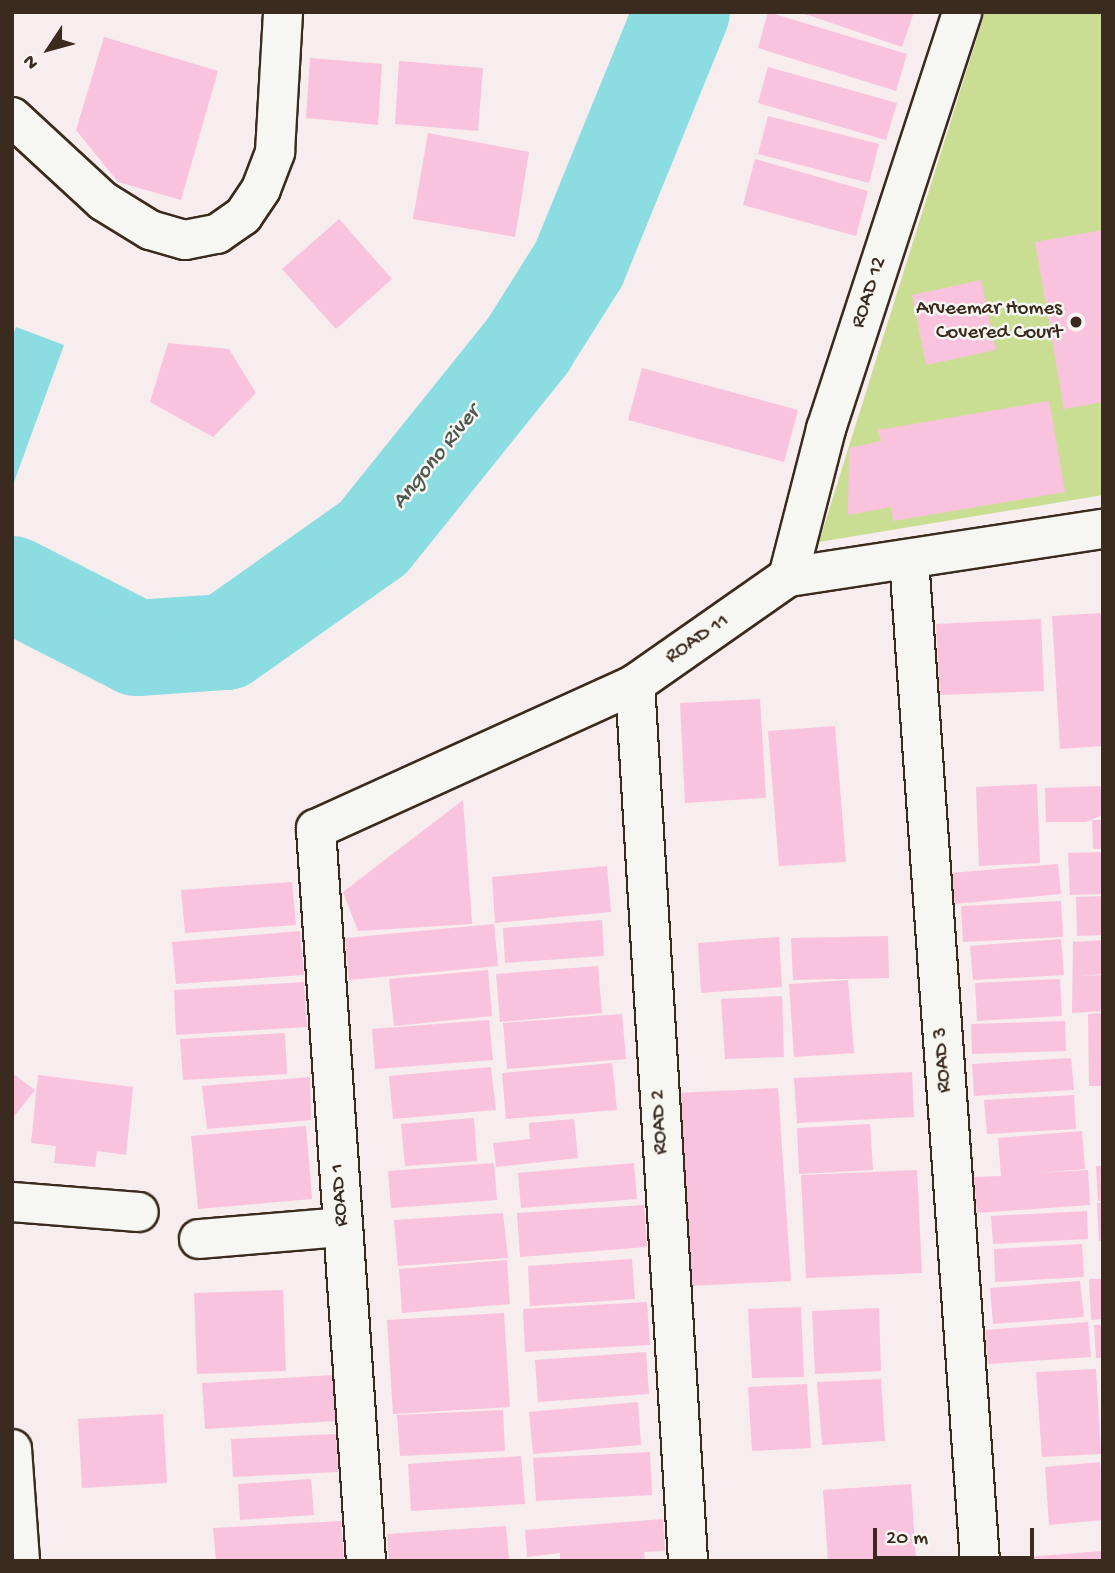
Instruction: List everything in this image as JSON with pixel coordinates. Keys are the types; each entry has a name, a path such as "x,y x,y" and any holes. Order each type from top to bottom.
{"street":[{"path":"12,117 103,201 150,230 185,240 217,234 243,216 261,189 275,152 283,12"},
{"name":"ROAD 12","path":"788,577 826,429 962,12"},
{"name":"ROAD 11","path":"316,829 635,684 788,577 1103,529"},
{"name":"ROAD 3","path":"909,559 980,1561"},
{"name":"ROAD 2","path":"635,684 688,1561"},
{"name":"ROAD 1","path":"316,829 366,1561"},
{"path":"12,1202 139,1212"},
{"path":"199,1239 343,1227"},
{"path":"12,1449 20,1561"}],"green space":[{"path":"985,12 1103,12 1103,495 819,542"}],"water":[{"path":"16,327 64,345 14,482 12,338"}],"building":[{"path":"768,12 907,54 896,91 758,48"},
{"path":"799,12 914,12 902,47"},
{"path":"104,37 218,71 181,200 118,182 76,130"},
{"path":"310,58 382,64 378,125 306,118"},
{"path":"399,61 483,68 478,131 395,124"},
{"path":"768,67 897,103 886,140 758,103"},
{"path":"768,116 879,144 869,183 758,154"},
{"path":"428,133 529,152 515,237 413,219"},
{"path":"755,159 868,191 856,236 743,205"},
{"path":"339,219 392,279 336,329 282,269"},
{"name":"Arveemar Homes Covered Court","path":"1103,230 1103,402 1064,409 1035,242"},
{"path":"981,280 996,350 926,365 912,295"},
{"path":"168,343 229,349 256,393 213,437 150,402"},
{"path":"642,368 798,410 784,462 628,420"},
{"path":"1049,401 1065,492 893,521 891,507 848,515 849,448 881,441 878,430"},
{"path":"1103,613 1103,746 1060,749 1052,616"},
{"path":"1041,619 1044,691 940,695 936,624"},
{"path":"760,699 766,798 685,803 680,703"},
{"path":"835,726 846,862 779,866 768,731"},
{"path":"1037,784 1040,863 979,866 976,787"},
{"path":"1101,786 1103,815 1086,822 1046,822 1045,788"},
{"path":"463,800 472,924 358,931 343,892"},
{"path":"1092,820 1103,820 1103,849 1093,849"},
{"path":"1103,852 1103,894 1070,895 1068,853"},
{"path":"1058,864 1061,894 954,904 951,873"},
{"path":"607,866 611,912 495,923 492,877"},
{"path":"292,882 296,925 185,933 181,890"},
{"path":"1103,896 1103,935 1077,936 1076,897"},
{"path":"1061,901 1063,937 963,942 961,906"},
{"path":"602,920 604,956 505,963 503,928"},
{"path":"494,924 498,966 349,980 345,938"},
{"path":"300,931 304,975 176,984 172,942"},
{"path":"888,936 889,978 793,980 791,938"},
{"path":"779,937 782,987 701,993 698,943"},
{"path":"1061,939 1064,975 973,980 970,946"},
{"path":"1103,940 1103,974 1080,976 1103,975 1103,1011 1072,1013 1073,942"},
{"path":"598,966 602,1013 500,1022 496,974"},
{"path":"488,970 492,1016 394,1026 389,979"},
{"path":"1060,979 1062,1016 977,1021 975,983"},
{"path":"848,980 854,1053 794,1057 789,984"},
{"path":"304,982 307,1027 176,1035 174,990"},
{"path":"782,996 784,1057 725,1059 721,999"},
{"path":"1103,1013 1103,1086 1089,1086 1088,1014"},
{"path":"622,1014 626,1059 507,1069 503,1023"},
{"path":"489,1020 493,1060 375,1069 372,1029"},
{"path":"1065,1021 1066,1051 972,1054 971,1024"},
{"path":"285,1033 287,1074 183,1080 180,1039"},
{"path":"1071,1058 1074,1090 974,1096 972,1064"},
{"path":"612,1063 617,1110 506,1119 502,1073"},
{"path":"491,1067 496,1110 393,1119 389,1076"},
{"path":"912,1072 914,1117 797,1123 794,1078"},
{"path":"12,1073 35,1090 12,1119"},
{"path":"38,1075 133,1087 126,1155 97,1151 95,1167 54,1163 56,1146 31,1143"},
{"path":"310,1077 311,1120 207,1129 202,1086"},
{"path":"778,1088 791,1281 688,1286 676,1093"},
{"path":"1074,1095 1076,1129 987,1134 984,1100"},
{"path":"474,1118 477,1161 405,1166 401,1124"},
{"path":"574,1119 578,1158 496,1167 493,1143 530,1139 529,1123"},
{"path":"870,1124 873,1170 799,1174 797,1128"},
{"path":"306,1126 312,1199 198,1209 191,1136"},
{"path":"1082,1131 1085,1169 1037,1173 1088,1170 1090,1205 977,1213 974,1177 1001,1176 998,1138"},
{"path":"494,1163 497,1200 391,1208 388,1171"},
{"path":"634,1163 637,1199 521,1208 518,1173"},
{"path":"1096,1166 1103,1166 1103,1201 1098,1201"},
{"path":"917,1170 922,1273 806,1278 801,1175"},
{"path":"1103,1202 1103,1240 1099,1241 1097,1203"},
{"path":"644,1205 647,1247 520,1257 517,1213"},
{"path":"1087,1211 1088,1239 993,1244 991,1216"},
{"path":"503,1213 508,1258 398,1266 394,1220"},
{"path":"1082,1244 1084,1277 995,1282 994,1249"},
{"path":"632,1259 635,1299 530,1306 528,1266"},
{"path":"507,1260 510,1304 402,1313 399,1269"},
{"path":"1089,1279 1103,1279 1103,1319 1091,1320"},
{"path":"1080,1281 1084,1317 993,1324 990,1288"},
{"path":"283,1290 286,1371 197,1374 194,1293"},
{"path":"647,1302 650,1345 525,1352 523,1309"},
{"path":"801,1307 804,1377 752,1378 748,1309"},
{"path":"879,1308 881,1371 815,1374 812,1311"},
{"path":"504,1313 510,1407 393,1414 387,1320"},
{"path":"1088,1322 1091,1357 988,1364 985,1330"},
{"path":"1094,1325 1103,1325 1103,1358 1096,1358"},
{"path":"646,1352 649,1394 538,1402 535,1360"},
{"path":"1096,1369 1101,1454 1042,1457 1036,1372"},
{"path":"333,1375 337,1421 205,1429 202,1383"},
{"path":"881,1379 885,1441 822,1445 817,1382"},
{"path":"807,1384 811,1448 752,1451 748,1387"},
{"path":"638,1402 641,1445 533,1454 529,1412"},
{"path":"503,1410 505,1451 400,1456 397,1415"},
{"path":"163,1414 167,1483 82,1488 78,1419"},
{"path":"336,1434 338,1472 233,1477 231,1439"},
{"path":"650,1452 652,1495 536,1501 533,1458"},
{"path":"521,1456 525,1504 411,1511 408,1464"},
{"path":"1100,1462 1103,1520 1049,1525 1045,1467"},
{"path":"311,1479 314,1515 240,1520 238,1484"},
{"path":"911,1484 916,1561 828,1561 823,1490"},
{"path":"663,1519 665,1551 644,1552 645,1561 560,1561 560,1553 527,1557 525,1530"},
{"path":"341,1521 344,1561 216,1561 213,1528"},
{"path":"506,1526 509,1561 389,1561 387,1534"},
{"path":"1103,1551 1103,1561 1001,1561 1001,1559"}],"waterway":[{"name":"Angono River","path":"12,584 137,648 226,642 373,538 528,345 579,264 682,12"}],"place":[{"name":"Arveemar Homes Covered Court","path":"1076,322"}]}
